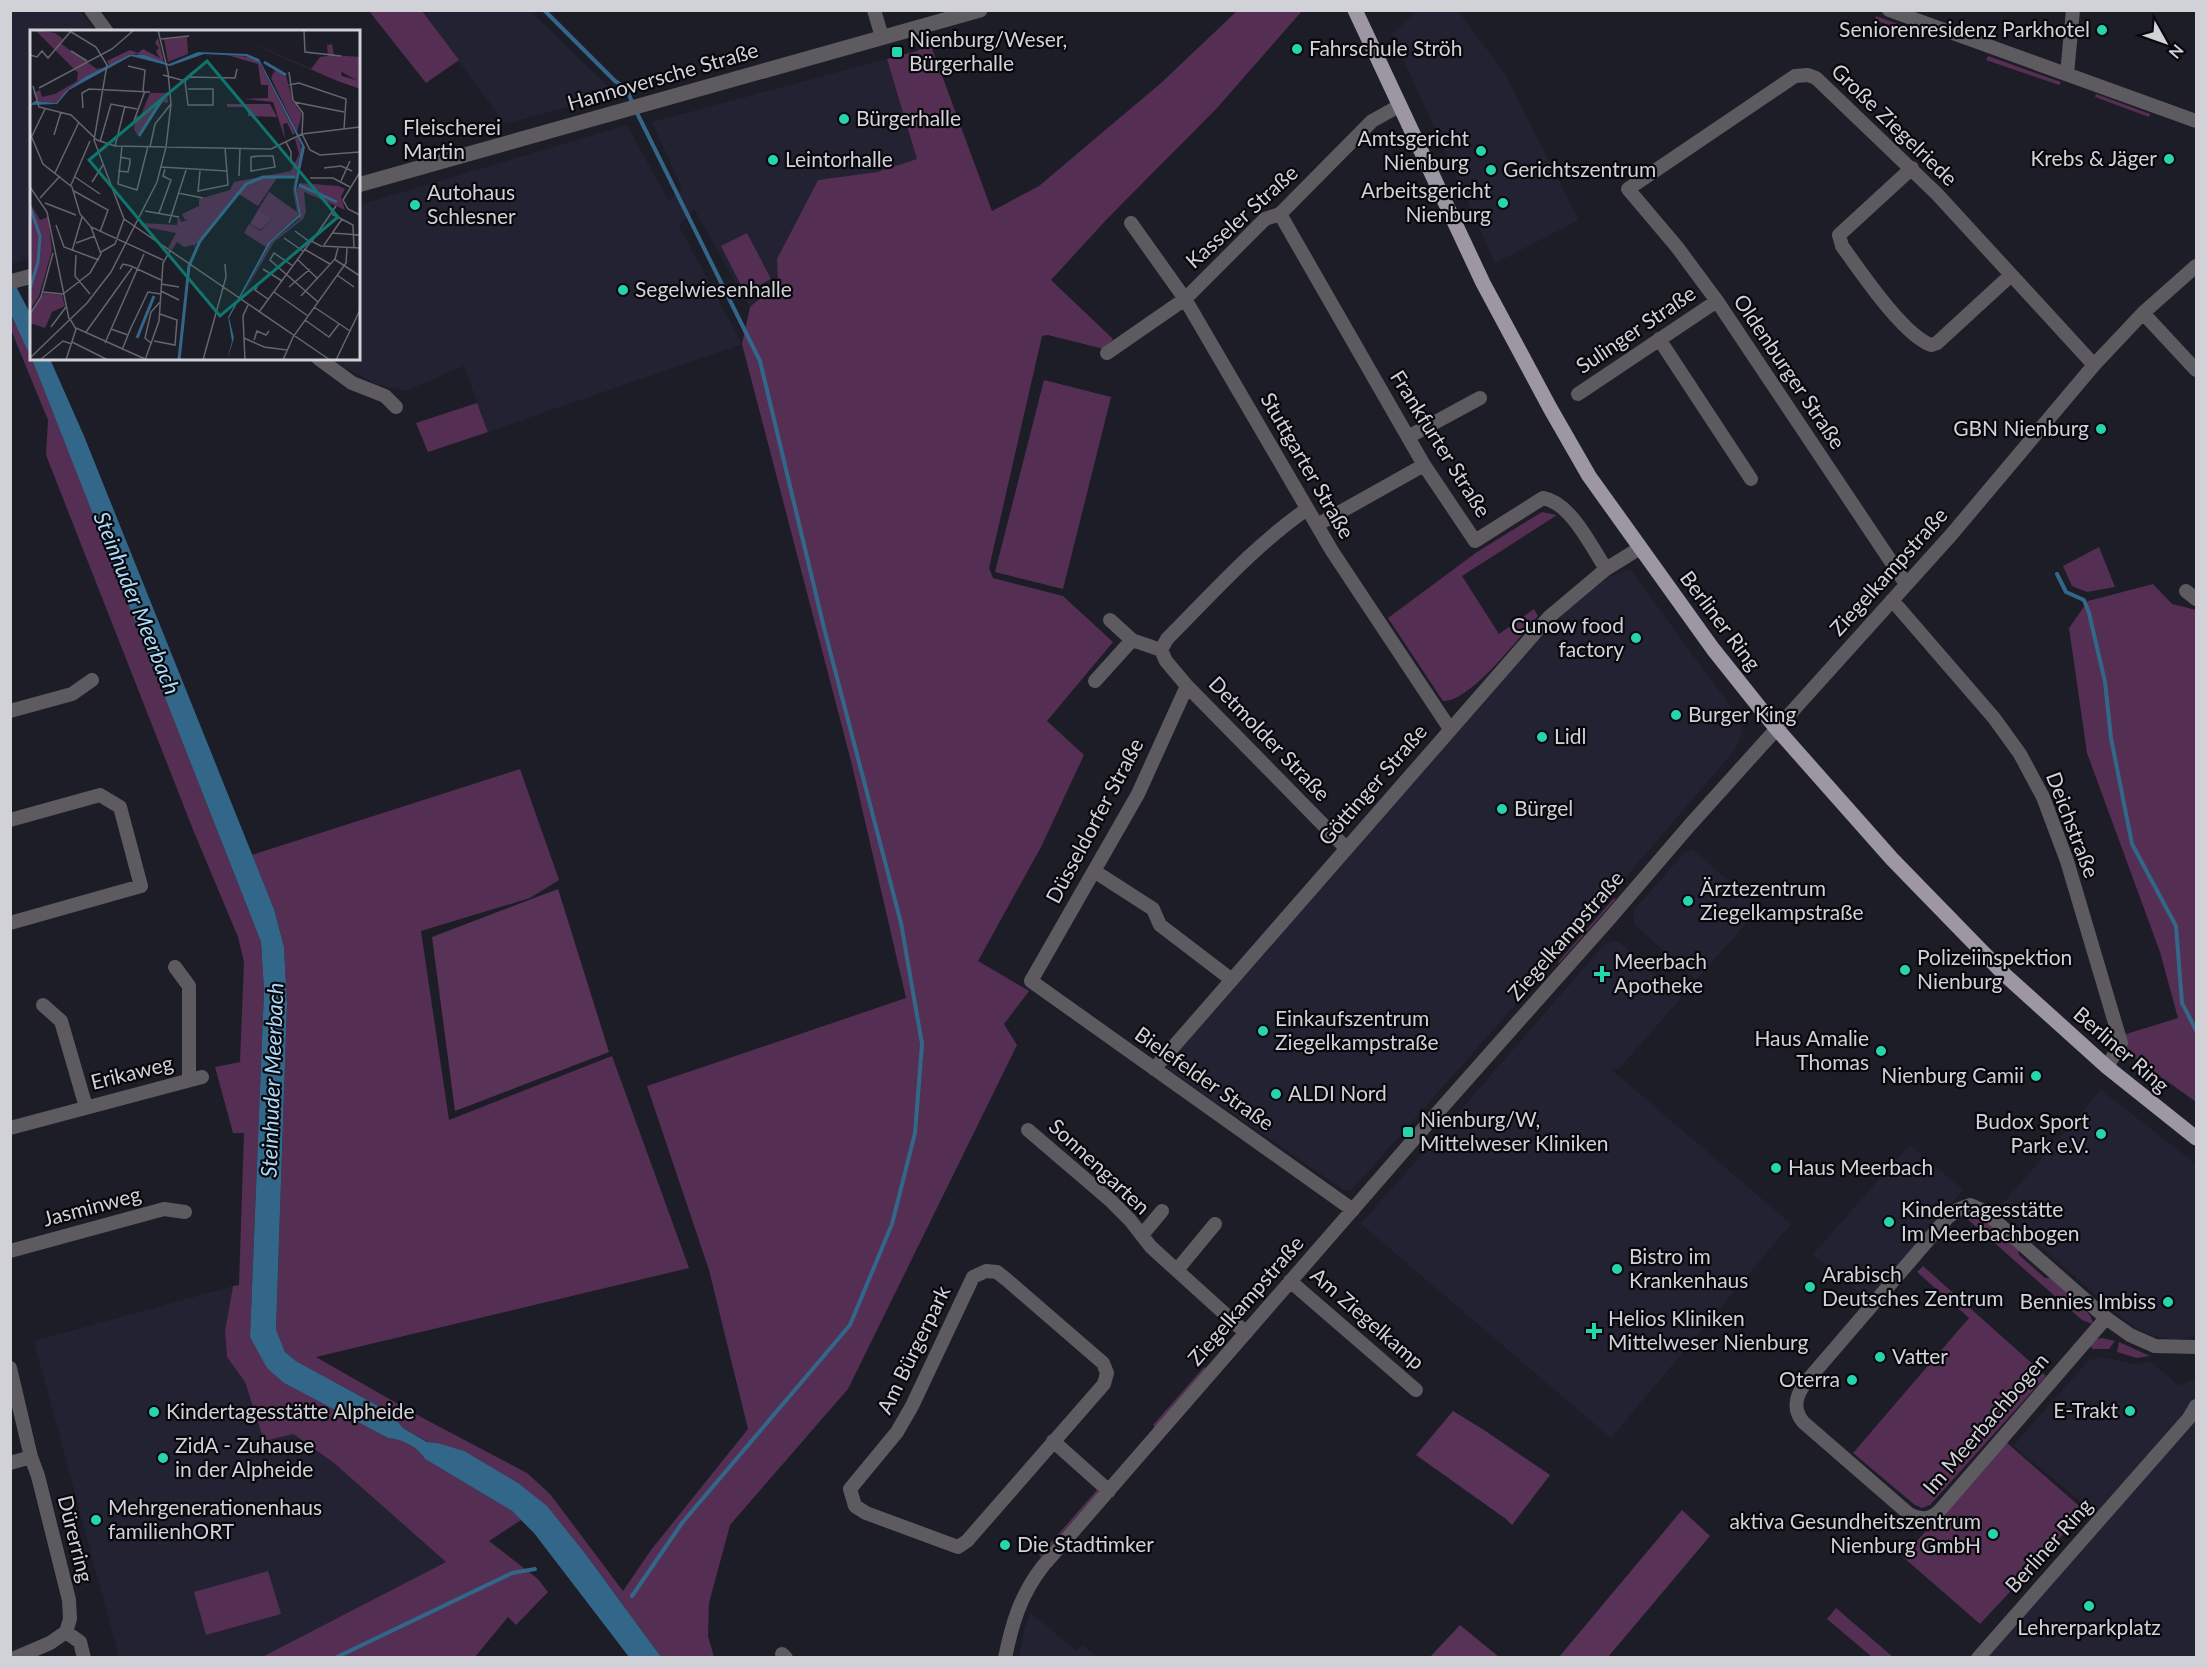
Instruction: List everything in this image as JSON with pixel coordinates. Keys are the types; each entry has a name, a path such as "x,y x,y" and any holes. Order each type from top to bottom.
{"main road":[{"name":"Berliner Ring","path":"1354,13 1491,301 1544,399 1589,476 1713,649 1776,728 1892,859 2005,975 2107,1067 2196,1138"}],"street":[{"path":"91,10 106,30"},
{"path":"874,10 882,37"},
{"name":"Hannoversche Straße","path":"360,184 980,10"},
{"path":"1889,10 2196,121"},
{"path":"2067,74 2073,10"},
{"name":"Große Ziegelriede","path":"1628,189 1787,81 1800,75 1816,78 1912,168 2094,365"},
{"name":"Kasseler Straße","path":"1107,353 1185,299 1266,219 1280,214 1372,121 1400,106"},
{"path":"1912,168 1839,235 1842,246 1894,315 1923,343 1931,345 2011,275"},
{"name":"Oldenburger Straße","path":"1628,189 1677,247 1717,301 1906,584"},
{"name":"Frankfurter Straße","path":"1280,214 1424,465 1475,541 1543,498 1555,500 1570,516 1606,569"},
{"name":"Stuttgarter Straße","path":"1131,223 1185,299 1307,509 1450,729"},
{"name":"Ziegelkampstraße","path":"1005,1658 1015,1615 1032,1580 1290,1281 1776,728 2005,472 2094,365 2143,313 2196,266"},
{"name":"Sulinger Straße","path":"1578,394 1717,301"},
{"path":"2143,313 2196,370"},
{"path":"1659,339 1750,478"},
{"path":"321,360 352,384 385,396 396,407"},
{"path":"1408,437 1480,398"},
{"path":"1317,525 1424,465"},
{"path":"1161,651 1167,639 1244,562 1288,522 1307,509"},
{"name":"Göttinger Straße","path":"1154,1069 1549,617 1606,569 1640,548"},
{"name":"Deichstraße","path":"1892,600 1994,718 2020,754 2043,797 2070,871 2121,1043 2107,1067"},
{"path":"1110,620 1132,640 1161,651 1166,661 1187,686"},
{"path":"1095,681 1132,640"},
{"path":"10,711 72,694 92,680"},
{"name":"Detmolder Straße","path":"1187,686 1345,848"},
{"name":"Düsseldorfer Straße","path":"1031,981 1138,794 1187,686"},
{"path":"10,820 100,795 120,807 141,886 10,922"},
{"path":"1094,871 1153,909 1160,925 1232,980"},
{"name":"Erikaweg","path":"10,1128 195,1078 189,986 175,967"},
{"name":"Bielefelder Straße","path":"1031,981 1353,1210"},
{"name":"Erikaweg","path":"43,1005 61,1021 86,1107"},
{"name":"Sonnengarten","path":"1028,1130 1111,1201 1151,1248 1246,1333"},
{"name":"Im Meerbachbogen","path":"2106,1318 1932,1517 1920,1518 1909,1514 1811,1429 1798,1414 1797,1398 1806,1382 1948,1217 1964,1207 1977,1207 1984,1211 2106,1318 2141,1342 2155,1346 2196,1347"},
{"name":"Jasminweg","path":"10,1251 164,1209 185,1212"},
{"name":"Sonnengarten","path":"1142,1235 1162,1211"},
{"path":"1177,1270 1215,1224"},
{"name":"Am Bürgerpark","path":"986,1271 997,1272 1007,1280 1103,1363 1107,1373 1104,1384 1053,1441 967,1541 958,1547 866,1513 855,1506 851,1498 850,1489 854,1482 897,1432 912,1406 973,1277 986,1271"},
{"name":"Am Ziegelkamp","path":"1290,1281 1416,1389"},
{"name":"Dürerring","path":"10,1368 69,1600 70,1619 66,1632"},
{"name":"Berliner Ring","path":"1978,1658 2175,1435 2196,1406"},
{"path":"1053,1441 1109,1491"},
{"path":"10,1463 31,1457"},
{"path":"15,1658 50,1643 66,1632 80,1642 84,1658"}],"shaded area":[{"path":"10,11 80,11 94,30 30,30 30,258 13,263 10,255"},
{"path":"369,11 422,11 459,60 426,83"},
{"path":"422,11 530,11 616,94 505,124"},
{"path":"1237,11 1302,11 1217,108 1107,219 1051,280 1113,339 1104,349 1048,335 1042,336 989,568 993,578 1063,596 1113,642 1047,721 1084,755 1041,847 978,961 1029,991 1004,1024 1017,1045 848,1389 730,1525 709,1603 708,1636 714,1657 661,1657 587,1556 437,1443 428,1442 403,1428 391,1413 296,1361 285,1352 276,1331 287,1004 284,947 274,909 252,855 520,769 559,880 530,898 421,931 449,1120 612,1056 689,1268 316,1357 419,1416 527,1473 550,1494 623,1591 651,1550 748,1429 709,1270 647,1086 906,998 852,765 742,344 750,307 778,283 777,259 818,180 877,172 917,159 887,59 917,51 930,43 992,211 1039,186 1161,83"},
{"path":"1417,11 1458,11 1504,72 1579,220 1495,263 1392,34"},
{"path":"1876,16 1917,31 1915,35 1875,20"},
{"path":"1988,56 2061,82 2059,85 1986,60"},
{"path":"887,59 918,159 877,172 818,180 777,259 778,283 750,307 694,209 679,226 742,344 488,432 464,366 405,391 376,384 335,360 360,360 360,205 627,125 669,202 682,188 652,122"},
{"path":"2096,94 2150,114 2149,117 2095,97"},
{"path":"747,233 771,279 745,293 721,246"},
{"path":"10,315 27,345 30,360 33,360 261,942 264,990 250,1337 284,1383 388,1438 409,1444 425,1459 512,1511 521,1520 489,1541 538,1579 548,1592 516,1625 508,1617 475,1657 262,1657 446,1562 334,1463 293,1434 264,1441 245,1382 227,1357 225,1331 233,1286 239,1285 244,1133 233,1133 215,1067 240,1062 244,962 238,937 194,832 46,455 48,420 11,330"},
{"path":"1044,380 1111,397 1063,589 995,572"},
{"path":"477,403 488,432 428,452 416,423"},
{"path":"1542,512 1557,515 1462,576 1499,634 1534,609 1538,616 1480,680 1454,699 1443,701 1388,618 1477,552"},
{"path":"2099,547 2115,587 2087,592 2072,586 2063,566"},
{"path":"1630,569 1736,714 1742,729 1739,742 1733,752 1573,939 1352,1190 1345,1191 1170,1070 1169,1060 1560,616 1608,577"},
{"path":"2153,584 2172,604 2196,610 2196,1102 2125,1051 2123,1035 2178,1018 2160,952 2087,753 2069,628 2088,601"},
{"path":"1693,850 1760,908 1696,980 1635,925 1633,915 1634,910 1684,853"},
{"path":"558,889 609,1052 455,1111 432,937"},
{"path":"1614,898 1616,899 1559,963 1558,962"},
{"name":"Helios Kliniken Mittelweser Nienburg","path":"1615,941 1681,998 1619,1069 1611,1069 1791,1224 1611,1438 1361,1224 1605,944"},
{"path":"2101,1090 2196,1164 2196,1335 2190,1338 2173,1340 2137,1329 1998,1209"},
{"name":"Kindertagesstätte Im Meerbachbogen","path":"1910,1145 1963,1190 1869,1301 1813,1254"},
{"path":"1965,1217 1984,1219 2018,1249 2019,1255 2045,1278 2052,1278 2070,1293 2088,1312 2093,1324 2082,1320"},
{"path":"1923,1266 2046,1376 1930,1505 1922,1508 1915,1505 1853,1453 1969,1318 1917,1272"},
{"path":"233,1286 225,1331 227,1357 245,1382 264,1441 292,1434 334,1463 447,1562 262,1657 119,1657 34,1341"},
{"path":"2097,1339 2115,1341 2109,1349 2093,1349 2090,1346"},
{"path":"2119,1342 2150,1356 2137,1358 2117,1352"},
{"path":"2102,1357 2140,1365 2150,1361 2179,1386 2196,1378 2196,1657 2001,1658 1999,1656 1985,1658 2101,1518 2013,1446 2089,1360"},
{"path":"1204,1367 1206,1368 1155,1427 1153,1425"},
{"path":"1453,1411 1550,1475 1512,1525 1416,1455"},
{"name":"aktiva Gesundheitszentrum Nienburg GmbH","path":"2005,1441 2085,1511 1980,1624 1903,1557"},
{"path":"1097,1490 1099,1491 1041,1557 1039,1556"},
{"path":"1682,1510 1710,1536 1608,1657 1559,1657"},
{"path":"268,1571 281,1614 206,1635 194,1592"},
{"path":"1836,1608 1893,1657 1872,1657 1827,1619"},
{"path":"1030,1613 1076,1650 1083,1645 1097,1657 1019,1657"},
{"path":"1460,1625 1499,1657 1430,1657"}],"water":[{"path":"10,275 30,313 30,355 11,315"},
{"name":"Steinhuder Meerbach","path":"32,360 50,360 84,436 274,909 284,947 287,1004 276,1330 285,1352 296,1361 391,1413 403,1428 427,1442 464,1451 518,1483 547,1506 661,1657 629,1657 534,1533 512,1511 425,1459 409,1444 388,1438 284,1383 267,1368 250,1337 264,990 261,942"}],"waterway":[{"path":"544,10 615,81 627,89 633,105"},
{"path":"632,1596 682,1523 850,1325 892,1224 915,1133 922,1044 901,923 824,628 760,361 636,111"},
{"path":"2057,574 2066,592 2084,600 2089,613 2105,682 2111,738 2132,844 2176,926 2182,1003 2196,1030"},
{"path":"335,1658 512,1573 535,1569"}],"place":[{"name":"Seniorenresidenz Parkhotel","path":"2102,30"},
{"name":"Fahrschule Ströh","path":"1297,49"},
{"name":"Nienburg/Weser, Bürgerhalle","path":"897,52"},
{"name":"Bürgerhalle","path":"844,119"},
{"name":"Fleischerei Martin","path":"391,140"},
{"name":"Amtsgericht Nienburg","path":"1481,151"},
{"name":"Krebs & Jäger","path":"2169,159"},
{"name":"Leintorhalle","path":"773,160"},
{"name":"Gerichtszentrum","path":"1491,170"},
{"name":"Arbeitsgericht Nienburg","path":"1503,203"},
{"name":"Autohaus Schlesner","path":"415,205"},
{"name":"Segelwiesenhalle","path":"623,290"},
{"name":"GBN Nienburg","path":"2101,429"},
{"name":"Cunow food factory","path":"1636,638"},
{"name":"Burger King","path":"1676,715"},
{"name":"Lidl","path":"1542,737"},
{"name":"Bürgel","path":"1502,809"},
{"name":"Ärztezentrum Ziegelkampstraße","path":"1688,901"},
{"name":"Polizeiinspektion Nienburg","path":"1905,970"},
{"name":"Meerbach Apotheke","path":"1602,974"},
{"name":"Einkaufszentrum Ziegelkampstraße","path":"1263,1031"},
{"name":"Haus Amalie Thomas","path":"1881,1051"},
{"name":"Nienburg Camii","path":"2036,1076"},
{"name":"ALDI Nord","path":"1276,1094"},
{"name":"Nienburg/W, Mittelweser Kliniken","path":"1408,1132"},
{"name":"Budox Sport Park e.V.","path":"2101,1134"},
{"name":"Haus Meerbach","path":"1776,1168"},
{"name":"Kindertagesstätte Im Meerbachbogen","path":"1889,1222"},
{"name":"Bistro im Krankenhaus","path":"1617,1269"},
{"name":"Arabisch Deutsches Zentrum","path":"1810,1287"},
{"name":"Bennies Imbiss","path":"2168,1302"},
{"name":"Helios Kliniken Mittelweser Nienburg","path":"1594,1331"},
{"name":"Vatter","path":"1880,1357"},
{"name":"Oterra","path":"1852,1380"},
{"name":"E-Trakt","path":"2130,1411"},
{"name":"Kindertagesstätte Alpheide","path":"154,1412"},
{"name":"ZidA - Zuhause in der Alpheide","path":"163,1458"},
{"name":"Mehrgenerationenhaus familienhORT","path":"96,1520"},
{"name":"aktiva Gesundheitszentrum Nienburg GmbH","path":"1993,1534"},
{"name":"Die Stadtimker","path":"1005,1545"},
{"name":"Lehrerparkplatz","path":"2089,1606"}]}
